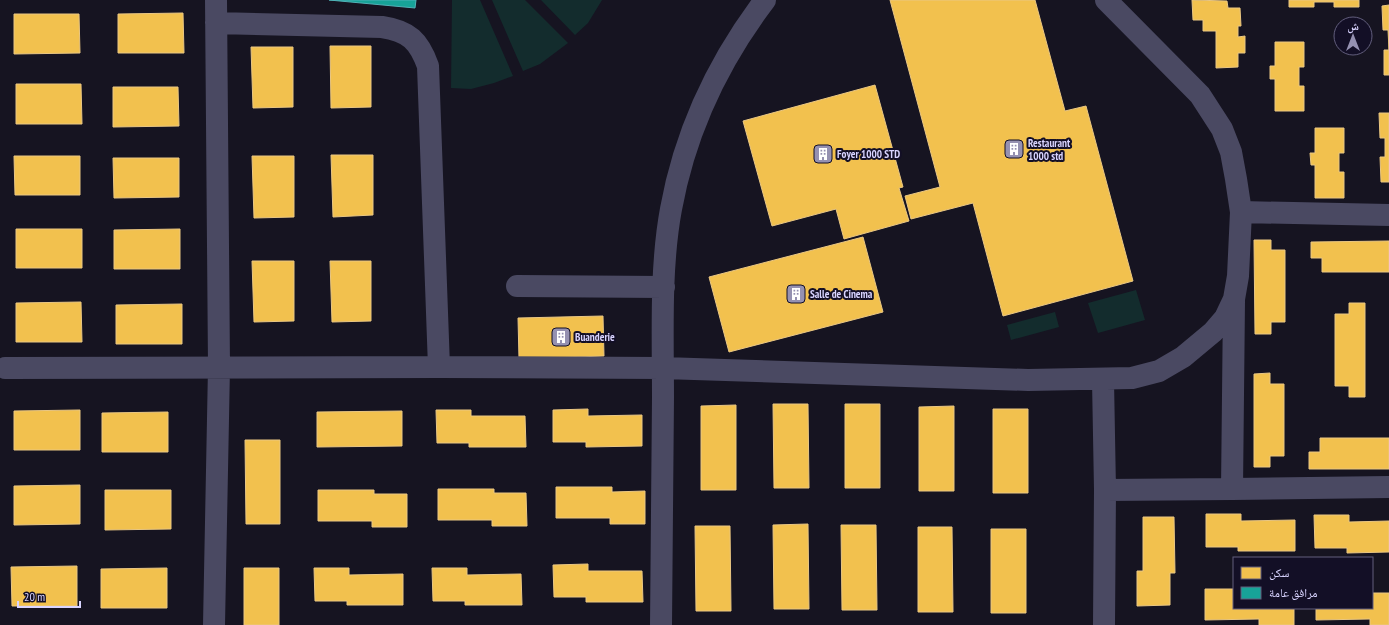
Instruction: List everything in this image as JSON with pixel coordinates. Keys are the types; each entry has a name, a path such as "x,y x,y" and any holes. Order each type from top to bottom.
{"street":[{"path":"214,625 219,367 216,0"},
{"path":"661,625 664,287 670,210 676,182 690,134 711,86 740,37 765,0"},
{"path":"1106,0 1200,95 1222,129 1231,152 1240,212 1238,276 1234,299 1232,488"},
{"path":"216,24 382,27 397,29 408,35 418,44 424,54 428,66 439,367"},
{"path":"1240,212 1389,215"},
{"path":"517,286 664,287"},
{"path":"5,368 663,368 1020,380 1103,380 1132,378 1159,371 1183,357 1213,332 1225,318 1234,299"},
{"path":"1103,380 1105,490 1104,625"},
{"path":"1105,490 1389,487"}],"green space":[{"path":"452,0 480,0 513,76 471,89 451,88"},
{"path":"492,0 525,0 568,43 540,64 523,71"},
{"path":"541,0 602,0 588,23 575,35"},
{"path":"1136,290 1145,320 1098,333 1088,303"},
{"path":"1055,312 1059,327 1011,340 1007,325"}],"building: سكن":[{"name":"Restaurant 1000 std","path":"890,0 1035,0 1065,111 1086,106 1133,281 1003,316 973,203 911,219 905,196 940,187"},
{"path":"1192,0 1227,1 1228,8 1240,8 1241,26 1238,26 1238,37 1245,36 1245,53 1238,53 1238,67 1216,68 1216,31 1203,31 1203,20 1193,20"},
{"path":"1289,0 1359,0 1359,7 1334,7 1334,2 1314,2 1314,7 1289,7"},
{"path":"1389,5 1389,50 1388,30 1383,30 1382,6"},
{"path":"183,13 184,53 118,53 118,14"},
{"path":"14,14 79,14 80,53 14,54"},
{"path":"1275,42 1304,42 1304,67 1299,67 1299,86 1304,86 1304,111 1275,111 1275,79 1270,79 1270,66 1275,66"},
{"path":"330,46 371,46 371,107 331,108"},
{"path":"251,47 293,47 293,107 253,108"},
{"path":"1384,50 1389,50 1389,75 1384,75"},
{"path":"16,84 81,84 82,124 16,124"},
{"name":"Foyer 1000 STD","path":"875,85 903,187 899,188 909,221 844,239 836,209 772,226 743,121"},
{"path":"113,87 178,87 179,126 113,127"},
{"path":"1379,113 1389,113 1389,182 1381,182 1380,157 1385,157 1385,138 1380,138"},
{"path":"1315,128 1344,128 1344,153 1339,153 1339,172 1344,172 1344,198 1315,198 1315,165 1311,165 1310,153 1315,153"},
{"path":"331,155 373,155 373,215 333,217"},
{"path":"14,156 80,156 80,195 15,195"},
{"path":"252,156 294,156 294,217 254,218"},
{"path":"113,158 179,158 179,197 114,198"},
{"path":"16,229 82,229 82,268 16,268"},
{"path":"180,229 180,269 114,269 114,230"},
{"name":"Salle de Cinema","path":"863,237 883,312 729,352 709,277"},
{"path":"1254,240 1271,240 1271,250 1285,250 1285,322 1271,322 1271,334 1255,334"},
{"path":"1389,241 1389,272 1322,272 1322,258 1311,258 1311,242"},
{"path":"252,261 294,261 294,321 254,322"},
{"path":"330,261 371,261 371,321 332,322"},
{"path":"81,302 82,342 16,342 16,303"},
{"path":"1349,303 1365,303 1365,397 1349,397 1349,386 1335,386 1335,314 1349,314"},
{"path":"182,304 182,344 116,344 116,305"},
{"name":"Buanderie","path":"603,316 604,356 519,359 518,318"},
{"path":"1270,373 1270,384 1284,384 1284,456 1270,456 1270,467 1254,467 1254,374"},
{"path":"773,404 808,404 809,488 774,488"},
{"path":"845,404 880,404 880,488 845,488"},
{"path":"736,405 736,490 701,490 701,406"},
{"path":"954,406 954,491 919,491 919,407"},
{"path":"588,409 588,416 642,415 642,446 586,447 586,442 553,442 553,410"},
{"path":"993,409 1028,409 1028,493 993,493"},
{"path":"80,410 80,450 14,450 14,411"},
{"path":"436,410 471,410 471,416 525,416 526,447 469,447 469,443 437,443"},
{"path":"402,411 402,446 317,447 317,412"},
{"path":"168,412 168,452 102,452 102,413"},
{"path":"1320,438 1389,438 1389,469 1309,469 1309,452 1320,452"},
{"path":"245,440 280,440 280,524 246,524"},
{"path":"80,485 80,524 14,525 14,486"},
{"path":"556,487 612,487 612,492 645,491 645,524 610,524 610,518 556,518"},
{"path":"438,489 494,489 494,493 526,493 527,526 492,526 492,520 438,520"},
{"path":"105,490 171,490 171,529 105,530"},
{"path":"318,490 374,490 374,494 407,494 407,527 372,527 372,521 318,521"},
{"path":"1206,514 1241,514 1241,521 1295,520 1295,551 1238,551 1238,547 1206,547"},
{"path":"1314,515 1349,515 1349,522 1389,521 1389,552 1347,553 1347,548 1315,548"},
{"path":"1143,517 1174,517 1175,573 1170,573 1170,605 1137,606 1137,571 1143,571"},
{"path":"808,524 809,609 774,609 773,525"},
{"path":"841,525 876,525 877,610 842,610"},
{"path":"695,526 730,526 731,611 696,611"},
{"path":"918,527 952,527 953,612 918,612"},
{"path":"991,529 1026,529 1026,613 991,613"},
{"path":"588,564 588,571 642,571 643,602 586,602 586,597 554,597 553,565"},
{"path":"77,566 77,606 12,606 11,567"},
{"path":"167,568 167,608 101,608 101,569"},
{"path":"244,568 279,568 279,625 244,625"},
{"path":"314,568 349,568 349,575 403,574 403,605 347,605 347,601 315,601"},
{"path":"432,568 467,568 467,575 521,574 522,605 465,605 465,601 433,601"},
{"path":"1205,589 1233,589 1233,609 1294,609 1294,625 1259,625 1259,619 1205,620"},
{"path":"1373,593 1389,593 1389,625 1370,625 1370,619 1316,620 1316,609 1373,609"}],"building: مرافق عامة":[{"path":"329,0 416,0 415,8"}],"place":[{"name":"Restaurant 1000 std","path":"1014,149"},
{"name":"Foyer 1000 STD","path":"823,154"},
{"name":"Salle de Cinema","path":"796,294"},
{"name":"Buanderie","path":"561,337"}]}
